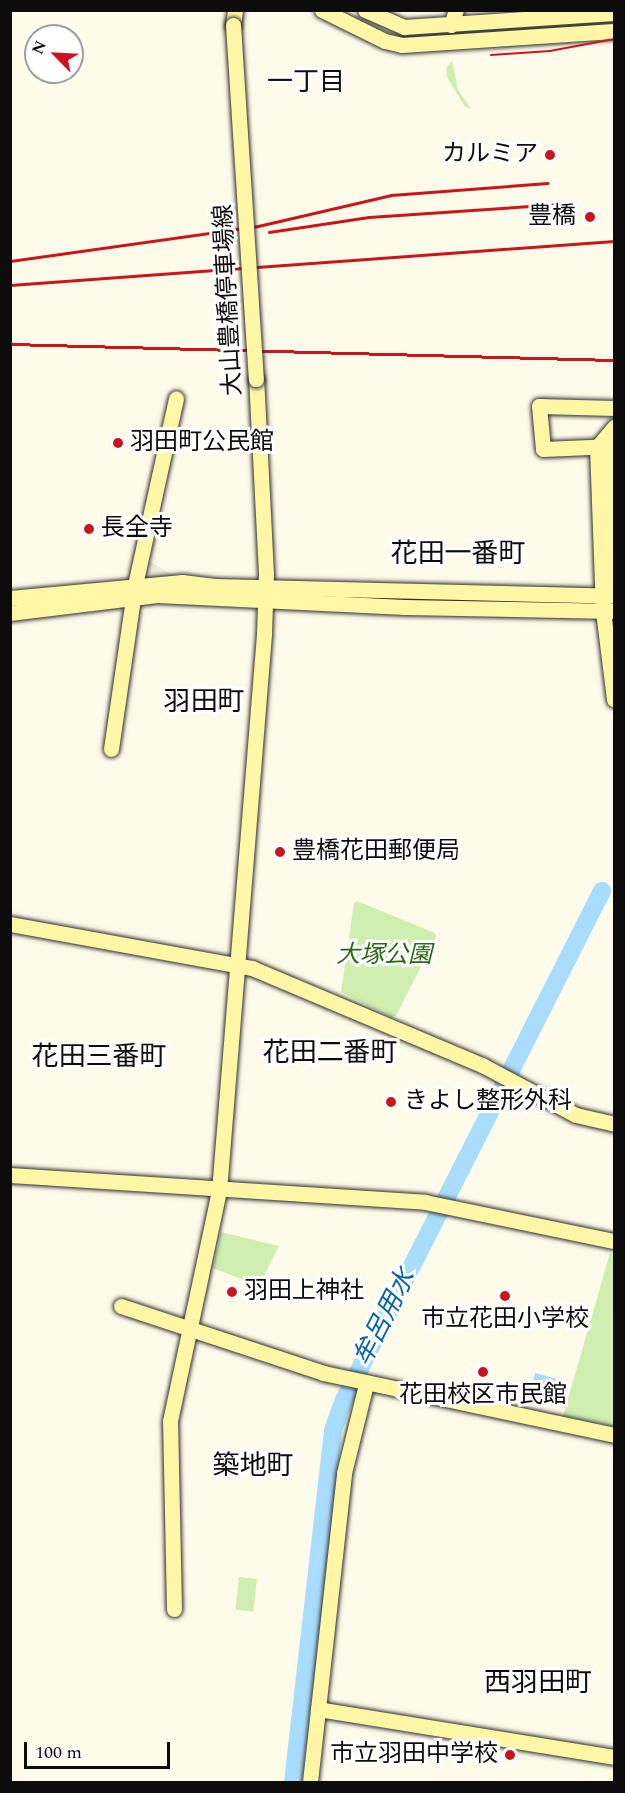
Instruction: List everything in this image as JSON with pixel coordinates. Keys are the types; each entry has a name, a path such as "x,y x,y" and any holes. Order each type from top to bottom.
{"street":[{"path":"322,10 385,41 402,45 615,31"},
{"path":"365,10 404,27 453,18 615,13"},
{"name":"大山豊橋停車場線","path":"174,1609 170,1421 219,1191 267,594 234,18"},
{"path":"111,749 134,591 176,398"},
{"path":"615,408 539,406 543,449 610,440 610,601 615,699"},
{"path":"10,613 134,591"},
{"path":"10,598 134,591 610,601"},
{"path":"10,924 237,963 507,1078 576,1115 615,1124"},
{"path":"10,1175 443,1205 615,1241"},
{"path":"122,1306 357,1382 615,1435"},
{"path":"310,1782 344,1473 357,1382"},
{"path":"318,1709 615,1757"}],"green space":[{"path":"452,61 458,90 471,108 465,107 447,77 446,68"},
{"name":"大塚公園","path":"357,901 435,933 436,937 396,1016 391,1017 341,992 354,903"},
{"path":"221,1232 279,1246 259,1286 213,1268"},
{"path":"610,1253 614,1255 614,1426 563,1416"},
{"path":"239,1577 257,1579 253,1612 236,1610"}],"shaded area":[{"path":"150,562 176,576 149,578"}],"water":[{"path":"535,1373 569,1382 563,1404 529,1395"}],"waterway":[{"name":"牟呂用水","path":"293,1782 333,1430 344,1400 602,891"}],"tram line":[{"path":"491,55 550,51 614,39"}],"railway":[{"path":"10,261 258,226 391,195 548,183"},
{"path":"269,232 369,217 558,204"},
{"path":"10,285 614,241"},
{"path":"10,344 614,360"}],"place":[{"name":"カルミア","path":"550,155"},
{"name":"豊橋","path":"590,217"},
{"name":"羽田町公民館","path":"118,443"},
{"name":"長全寺","path":"89,529"},
{"name":"豊橋花田郵便局","path":"280,852"},
{"name":"きよし整形外科","path":"391,1102"},
{"name":"羽田上神社","path":"232,1292"},
{"name":"市立花田小学校","path":"505,1296"},
{"name":"花田校区市民館","path":"483,1372"},
{"name":"市立羽田中学校","path":"510,1755"}],"district":[{"name":"一丁目","path":"306,83"},
{"name":"花田一番町","path":"458,555"},
{"name":"羽田町","path":"204,703"},
{"name":"花田二番町","path":"330,1054"},
{"name":"花田三番町","path":"99,1058"},
{"name":"築地町","path":"253,1467"},
{"name":"西羽田町","path":"538,1684"}]}
